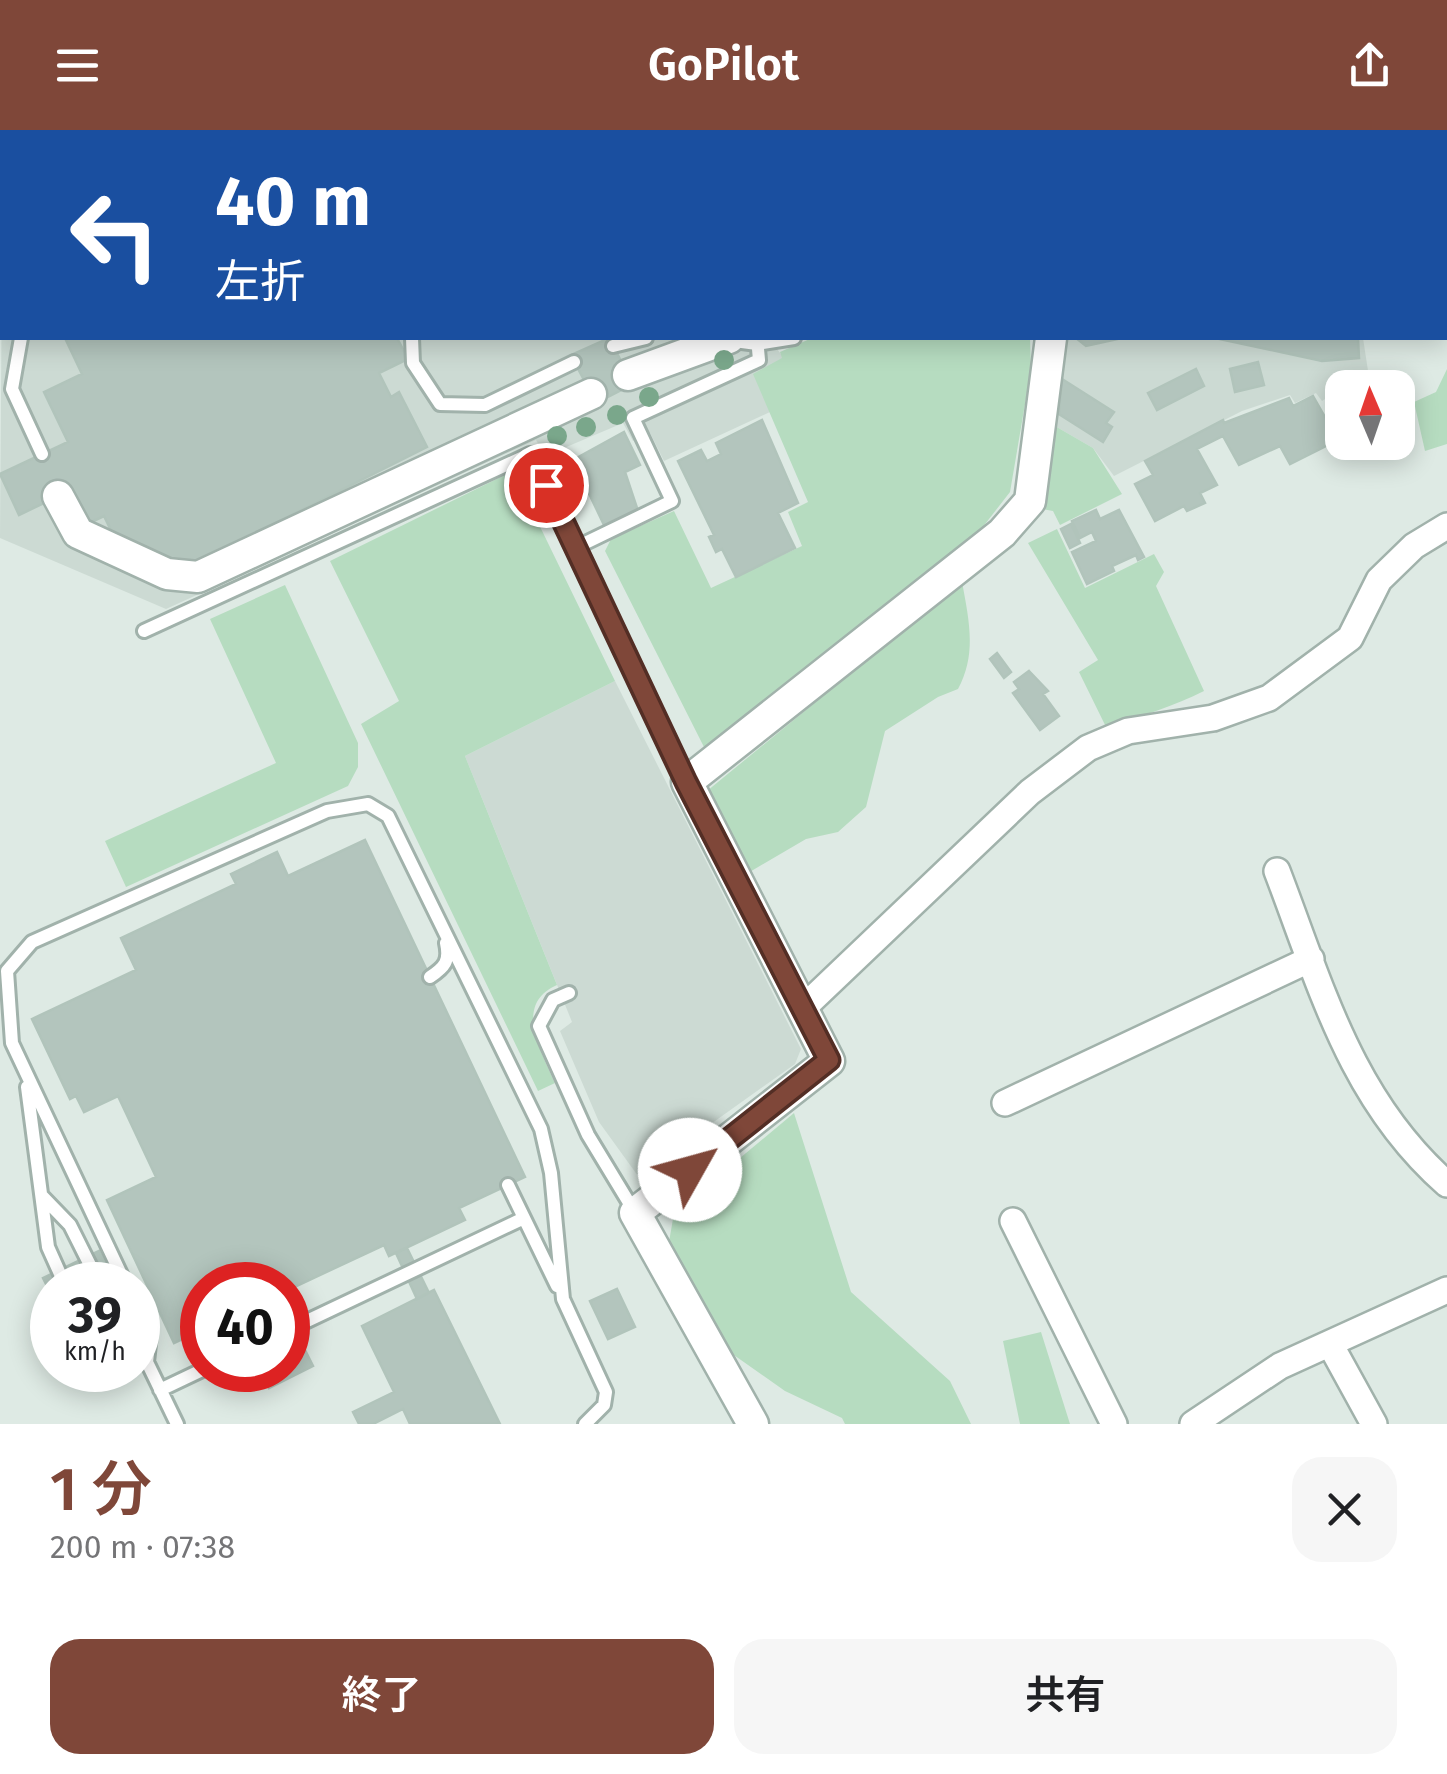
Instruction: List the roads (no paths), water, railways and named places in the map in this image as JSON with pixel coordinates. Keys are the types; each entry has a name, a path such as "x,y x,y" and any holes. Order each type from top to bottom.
{"street":[{"path":"628,375 742,340"},
{"path":"753,1424 635,1213 829,1060 686,782 1002,533 1030,501 1051,340"},
{"path":"58,496 78,534 167,574 198,576 591,394"},
{"path":"801,1010 1030,792 1073,759 1128,731 1213,718 1269,698 1350,638 1379,580 1414,546 1447,526"},
{"path":"1277,872 1353,1069 1423,1163 1447,1184"},
{"path":"1005,1103 1311,959"},
{"path":"1013,1221 1114,1424"},
{"path":"1193,1424 1280,1366 1447,1290"},
{"path":"1330,1344 1374,1424"}],"lane":[{"path":"20,340 12,390 42,454"},
{"path":"412,340 413,362 440,404 485,406 574,362"},
{"path":"613,346 638,340"},
{"path":"577,547 672,501 633,418 759,360 742,340"},
{"path":"144,631 530,454 686,782"},
{"path":"115,1262 12,1043 7,971 32,942 327,811 368,804 388,816 541,1129 551,1172 563,1299"},
{"path":"430,977 444,968 449,956 444,930"},
{"path":"568,994 553,1000 540,1026 588,1134 635,1213"},
{"path":"26,1074 48,1248 54,1262"},
{"path":"508,1185 606,1392 604,1405 594,1420 585,1424"},
{"path":"41,1196 70,1225 88,1262"},
{"path":"310,1320 524,1218"},
{"path":"160,1390 177,1424"}]}
